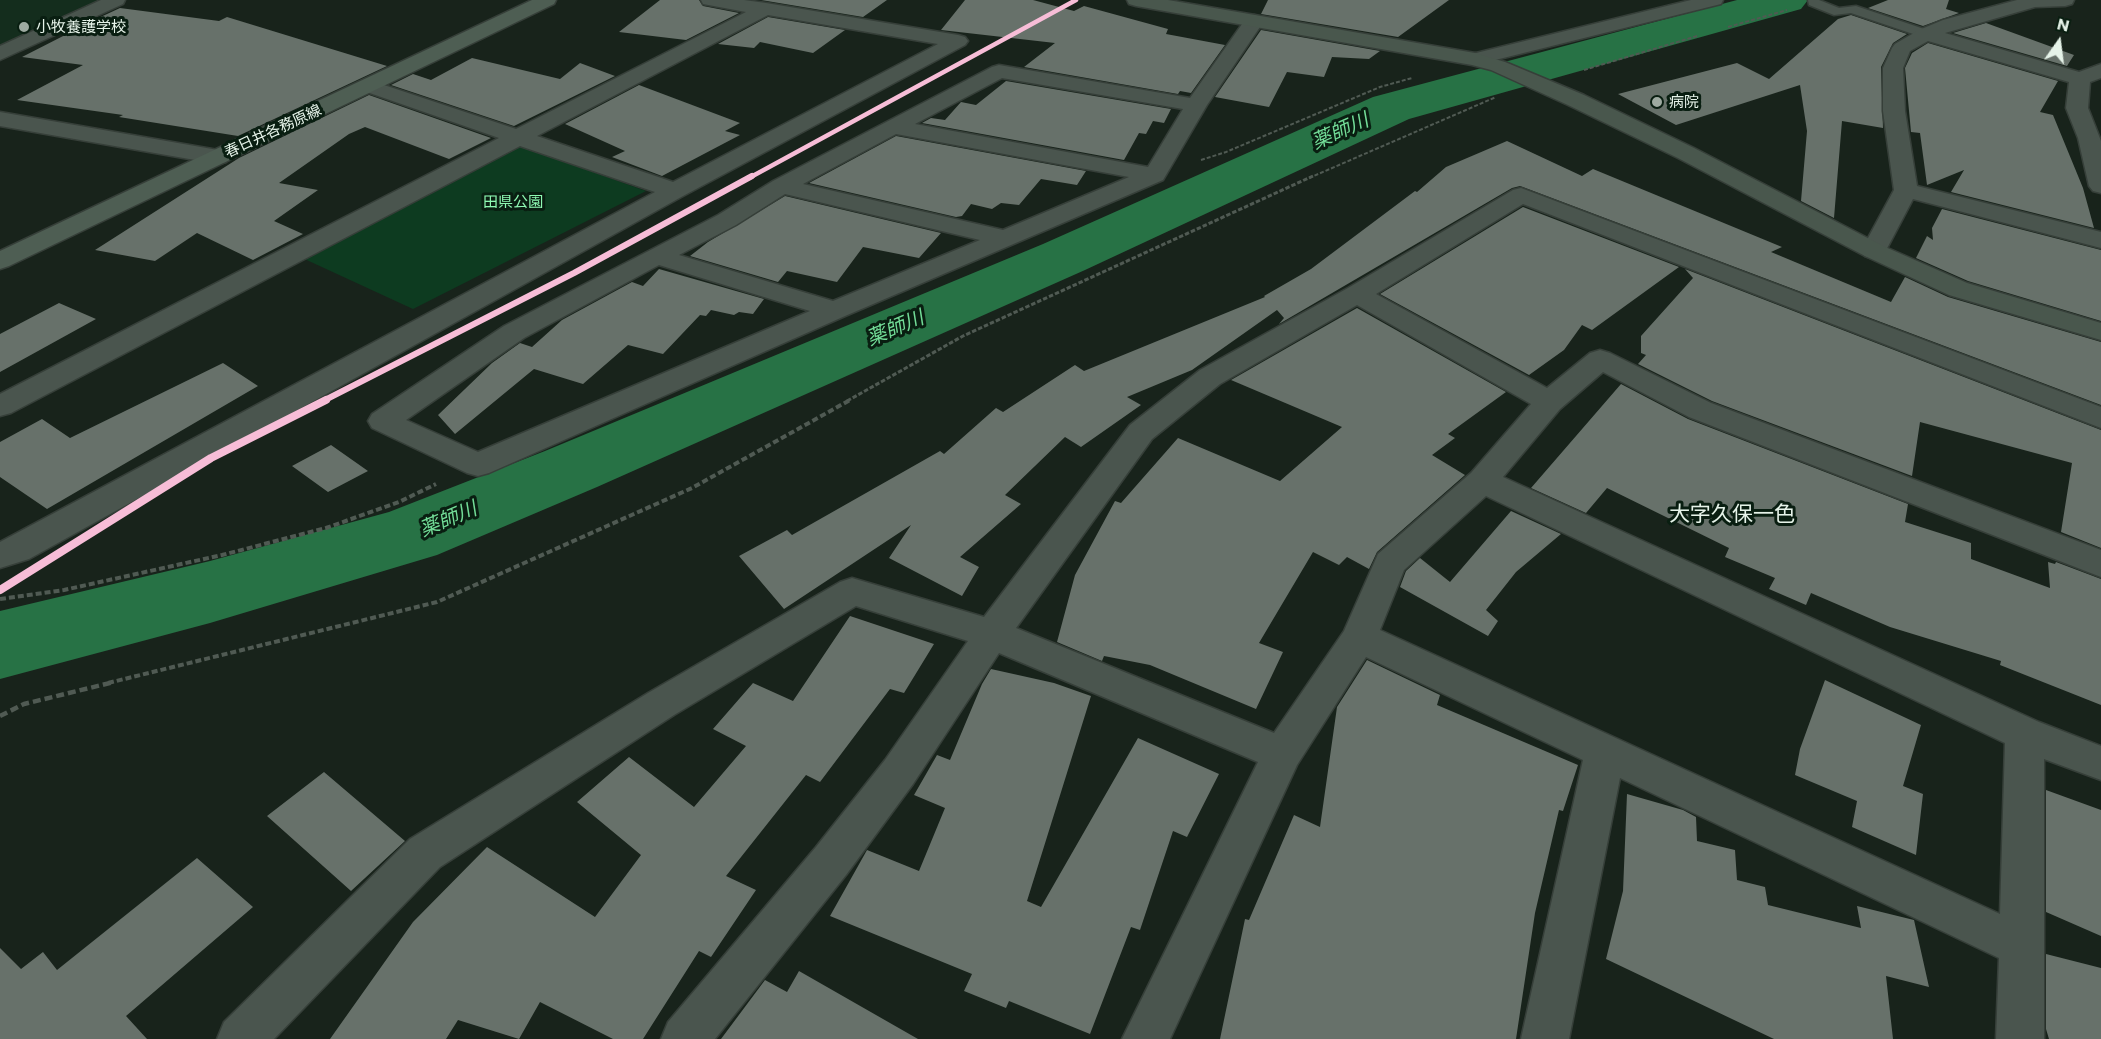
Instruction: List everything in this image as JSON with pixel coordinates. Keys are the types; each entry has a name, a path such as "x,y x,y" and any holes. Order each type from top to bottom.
{"main road":[{"name":"春日井各務原線","path":"0,261 547,0"}],"street":[{"path":"0,54 116,0"},
{"path":"0,555 17,550 675,191 958,41 710,0"},
{"path":"1136,0 1475,59 1541,83 1697,159 1874,251 1958,289 2101,332"},
{"path":"1475,59 1714,0"},
{"path":"1874,251 1906,190 1896,128 1893,68 1902,48 1926,34 2034,1 2065,0"},
{"path":"0,406 766,9"},
{"path":"1196,105 999,71 781,186 727,220 514,332 383,421 478,465 835,310 1155,176 1196,105 1254,21"},
{"path":"1926,34 2080,78 2101,70"},
{"path":"2080,78 2078,108 2100,180"},
{"path":"368,86 675,191"},
{"path":"2078,108 2101,114"},
{"path":"0,119 218,157"},
{"path":"894,127 1155,176"},
{"path":"781,186 1005,238"},
{"path":"1906,190 2101,240"},
{"path":"685,1039 831,861 899,772 992,634 1141,432 1210,377 1357,294 1521,195 2101,418"},
{"path":"656,256 835,310"},
{"path":"1357,294 1549,402"},
{"path":"1146,1039 1282,754 1359,637 1390,563 1482,481 1549,402 1600,359 1700,410 2101,564"},
{"path":"1482,481 2025,734 2101,763"},
{"path":"241,1039 425,853 661,704 852,591 992,634 1282,754"},
{"path":"1359,637 2021,946"},
{"path":"2020,1039 2025,734"},
{"path":"1545,1039 1605,752"}],"lane":[{"path":"1813,2 1838,12 1852,9 1926,34"}],"path":[{"path":"1722,28 1813,2"},
{"path":"0,716 24,704 437,602 692,488 974,331 1477,103 1700,35"},
{"path":"1155,176 1226,152 1380,87 1475,59"},
{"path":"0,599 64,590 222,555 326,528 399,502 478,465"}],"shaded area":[{"name":"小牧養護学校","path":"0,0 105,0 0,48"}],"green space":[{"name":"田県公園","path":"515,144 646,191 413,309 298,256"}],"building":[{"path":"660,0 699,0 703,6 739,13 686,40 619,32"},
{"path":"761,0 887,0 863,17"},
{"path":"965,0 1033,0 1074,11 1084,6 1168,29 1166,34 1225,45 1191,93 1180,91 1178,94 1024,67 1055,43 941,30"},
{"path":"1268,0 1449,0 1398,37 1261,14"},
{"path":"1888,0 1949,0 1946,9 1959,13 1923,26 1868,8"},
{"path":"120,8 219,21 227,17 387,66 238,136 119,117 123,115 17,100 83,65 22,57"},
{"path":"1851,15 1907,34 1893,43 1881,67 1883,128 1842,121 1834,218 1801,201 1807,131 1800,85 1676,125 1618,94 1737,63 1769,79 1838,19"},
{"path":"768,17 845,30 813,53 760,42 754,48 718,44"},
{"path":"1986,23 2074,55 2067,66 1953,33"},
{"path":"1261,30 1380,51 1369,59 1332,57 1324,77 1287,72 1269,107 1215,97"},
{"path":"1928,43 2058,81 2040,112 2053,115 2083,188 2094,228 1951,192 1964,170 1927,185 1920,133 1911,132 1905,68 1912,53"},
{"path":"472,58 560,79 580,63 615,76 514,126 391,85 413,74 431,80"},
{"path":"1006,81 1171,109 1164,123 1153,121 1146,134 1139,133 1124,160 922,123 931,118 945,120 961,102 976,105"},
{"path":"639,85 740,123 725,131 740,135 662,176 612,157 625,151 565,124"},
{"path":"369,95 491,138 449,159 365,127 349,134 279,183 318,190 274,221 303,234 253,260 197,233 155,261 95,250 239,158"},
{"path":"896,136 1086,171 1077,185 1041,179 1019,205 1001,203 992,209 971,204 962,216 956,217 809,183"},
{"path":"1507,141 1582,176 1593,169 1782,247 1771,252 1891,302 1905,277 1948,297 2101,342 2101,405 1520,186 1512,188 1279,324 1284,318 1277,310 1192,370 1127,397 1141,405 1081,447 1065,437 1005,495 1021,504 960,557 979,567 962,596 889,558 911,525 784,609 739,556 787,530 792,535 940,451 944,454 996,408 1003,412 1075,365 1084,371 1265,297 1311,269 1415,191 1417,192 1446,167"},
{"path":"785,196 941,233 919,258 863,247 837,282 787,271 778,282 690,256 708,242"},
{"path":"1523,207 1679,267 1592,330 1582,325 1564,350 1529,375 1380,294"},
{"path":"1942,209 2101,250 2101,321 1968,281 1916,258 1927,236 1933,240 1932,228"},
{"path":"659,269 764,299 753,314 739,312 734,315 711,310 706,316 700,315 663,354 628,345 583,384 534,369 455,434 438,415 492,363 520,343 532,347 562,320 632,282 643,286"},
{"path":"1685,269 2101,430 2101,548 2061,532 2072,463 1920,422 1912,476 1712,401 1638,364 1646,355 1641,353 1641,336 1693,278"},
{"path":"59,303 96,319 0,372 0,334"},
{"path":"1357,308 1506,392 1448,434 1455,438 1432,455 1465,475 1377,552 1369,569 1347,557 1339,565 1313,552 1259,643 1283,652 1256,709 1150,665 1104,656 1102,661 1057,642 1075,575 1115,501 1121,503 1178,438 1280,481 1342,427 1231,380"},
{"path":"223,363 258,386 47,509 0,477 0,442 42,419 70,438"},
{"path":"1621,384 1688,419 1908,504 1905,522 1971,543 1971,559 2050,588 2048,562 2055,564 2056,562 2101,579 2101,705 2000,665 2001,661 1890,627 1811,593 1806,605 1769,589 1775,578 1725,557 1729,548 1607,488 1586,513 1531,488"},
{"path":"331,445 368,471 328,492 292,466"},
{"path":"1511,511 1561,534 1516,572 1486,610 1498,621 1488,636 1400,587 1406,571 1420,558 1450,582"},
{"path":"850,616 934,644 904,693 890,689 820,782 806,775 726,876 756,890 711,957 699,951 643,1039 613,1039 540,1002 519,1039 458,1020 446,1039 330,1039 413,922 487,847 595,917 641,855 577,802 629,757 694,807 746,746 713,729 753,683 793,701"},
{"path":"1367,660 1440,695 1437,705 1578,765 1563,811 1559,810 1535,913 1516,1039 1220,1039 1245,919 1249,920 1294,815 1320,827 1337,707"},
{"path":"991,669 1054,683 1091,696 1027,901 1041,907 1138,738 1219,774 1187,837 1173,831 1140,930 1131,927 1090,1034 1009,1001 1006,1008 964,991 972,974 830,916 867,850 919,871 945,808 914,795 937,755 950,760 982,684"},
{"path":"1825,680 1921,725 1903,786 1923,794 1916,855 1852,827 1857,801 1795,775 1800,749"},
{"path":"324,772 405,841 351,891 267,816"},
{"path":"2046,790 2101,810 2101,936 2046,912"},
{"path":"1627,794 1683,810 1696,817 1697,841 1735,850 1737,880 1765,887 1768,905 1861,928 1857,906 1914,920 1929,987 1886,976 1893,1039 1774,1039 1606,959 1623,891"},
{"path":"197,858 253,907 126,1016 147,1039 0,1039 0,948 21,969 43,952 57,970"},
{"path":"2046,954 2101,968 2101,1039 2049,1039 2046,1029"},
{"path":"799,971 918,1039 721,1039 765,980 787,992"}],"waterway":[{"name":"薬師川","path":"0,645 210,592 410,535 571,469 1064,257 1391,108 1786,0"}],"transit line":[{"path":"0,590 211,458 574,273 1076,0"}],"place":[{"name":"小牧養護学校","path":"24,27"},
{"name":"病院","path":"1657,102"}],"district":[{"name":"大字久保一色","path":"1732,514"}]}
